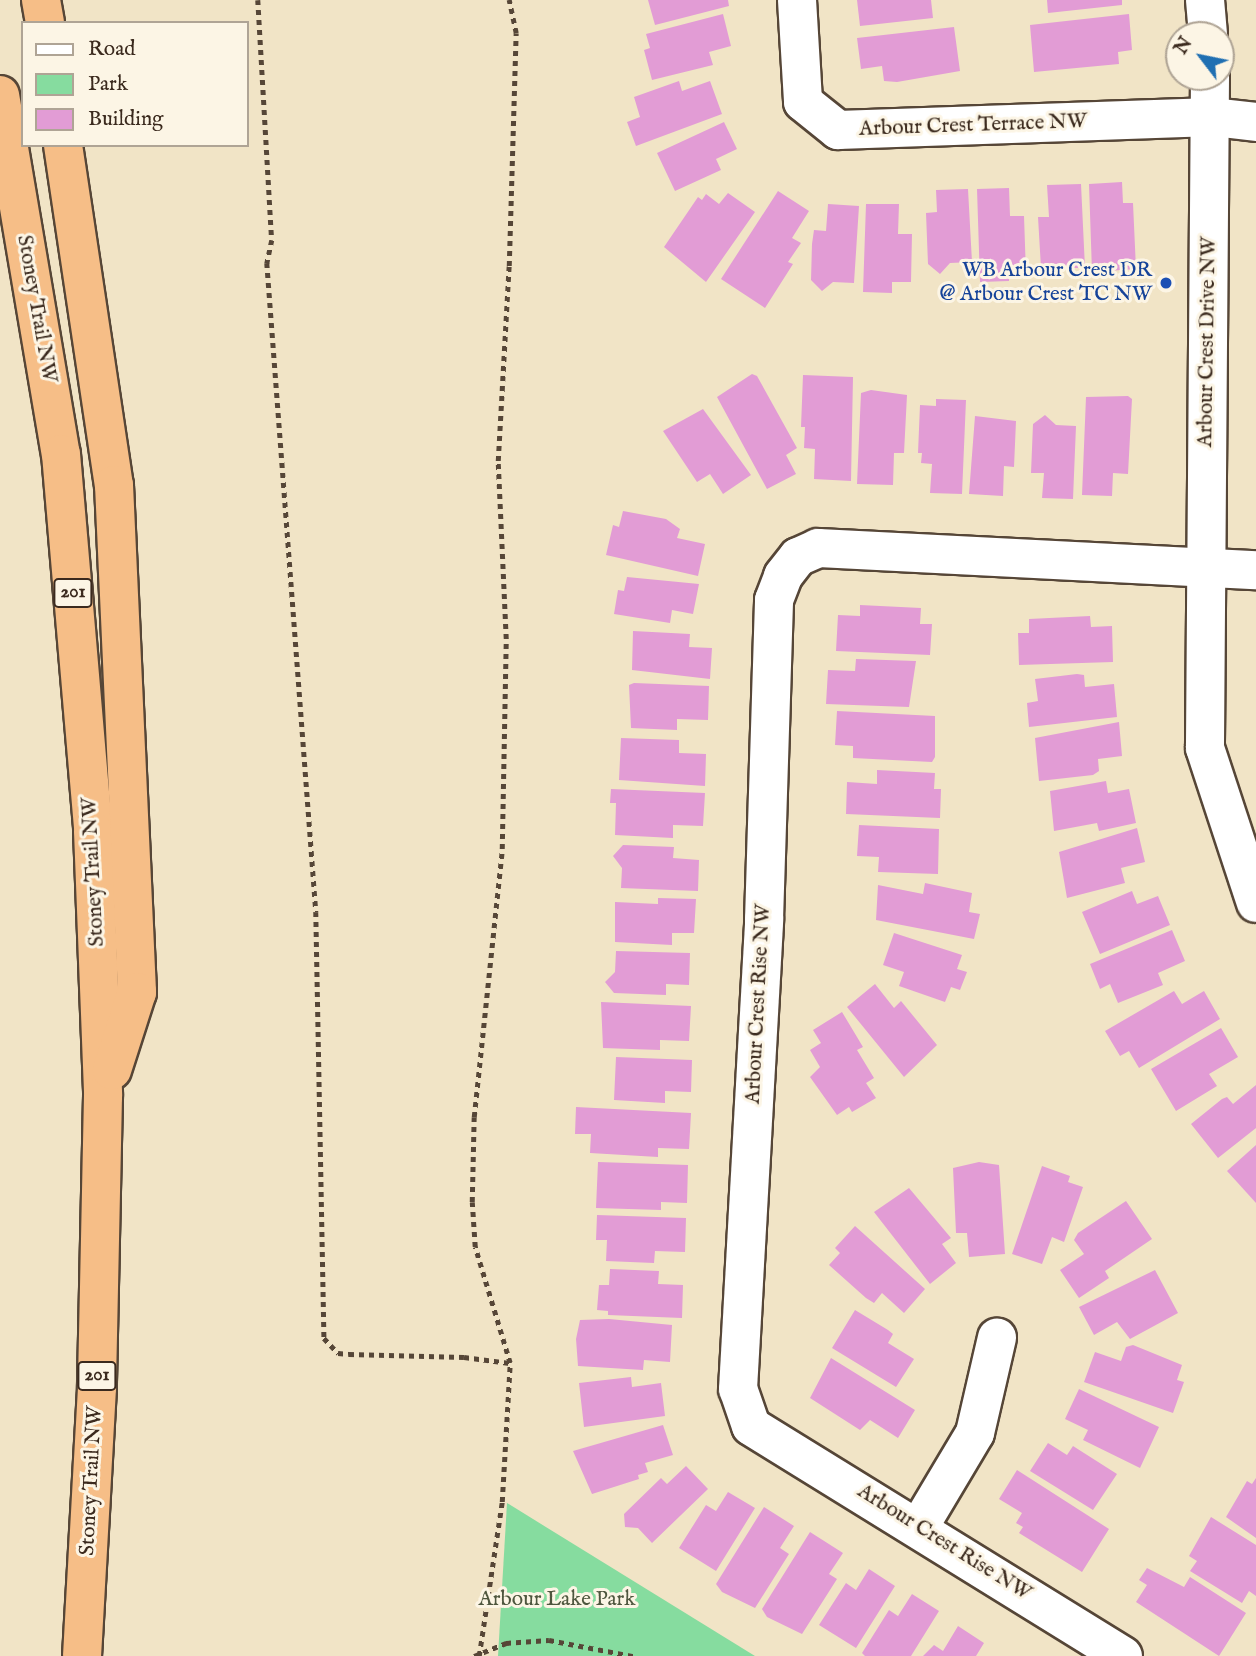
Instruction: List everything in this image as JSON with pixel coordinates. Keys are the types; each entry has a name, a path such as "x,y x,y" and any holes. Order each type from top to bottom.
{"highway":[{"path":"41,0 45,21"},
{"name":"Stoney Trail NW","path":"0,95 61,454 93,831 103,1096 97,1388 82,1656"},
{"path":"64,147 114,485 137,992 103,1096"}],"street":[{"name":"Arbour Crest Terrace NW","path":"797,0 803,102 838,130 1213,117"},
{"path":"1205,0 1207,21"},
{"name":"Arbour Crest Drive NW","path":"1211,91 1213,117 1205,566 1205,748 1256,903"},
{"path":"1213,117 1256,121"},
{"name":"Arbour Crest Rise NW","path":"1123,1656 919,1527 751,1426 738,1389 764,920 774,600 783,576 798,557 818,548 1205,566"},
{"path":"1205,566 1256,570"},
{"path":"919,1527 975,1433 997,1338"}],"path":[{"path":"258,0 272,240 267,263 316,912 324,1338 338,1353 464,1357 510,1363"},
{"path":"477,1655 502,1503 510,1363 475,1247 472,1202 474,1117 502,849 506,639 498,461 509,266 516,33 509,0"},
{"path":"477,1655 506,1643 549,1640 633,1656"}],"green space":[{"name":"Arbour Lake Park","path":"507,1503 755,1656 498,1656"}],"building":[{"path":"648,0 728,0 729,6 655,25"},
{"path":"857,0 931,0 933,18 860,26"},
{"path":"1047,0 1122,0 1122,5 1048,13"},
{"path":"723,14 731,46 709,52 713,65 652,80 644,50 650,48 646,34"},
{"path":"1129,14 1132,50 1118,52 1119,64 1034,72 1030,25"},
{"path":"954,27 960,71 897,82 884,81 882,66 861,69 857,38"},
{"path":"679,81 682,91 710,81 722,114 636,146 627,122 640,117 634,97"},
{"path":"724,122 737,149 716,159 721,170 675,191 657,153"},
{"path":"1122,182 1123,203 1133,203 1136,269 1092,272 1089,184"},
{"path":"1081,184 1085,268 1041,268 1038,217 1049,217 1047,185"},
{"path":"1009,188 1010,216 1024,216 1026,274 1009,275 1009,281 980,282 977,189"},
{"path":"968,189 972,262 950,263 940,274 928,264 926,213 937,212 936,190"},
{"path":"778,191 809,211 792,238 801,243 788,262 793,264 765,308 721,279"},
{"path":"728,193 755,212 706,282 664,247 698,197 702,200 706,194 719,204"},
{"path":"828,204 859,206 854,283 833,282 822,291 811,280 812,244 814,230 826,231"},
{"path":"866,204 899,204 898,234 912,234 911,282 892,282 892,293 863,292"},
{"path":"752,374 757,376 797,448 786,455 796,474 767,489 717,397"},
{"path":"803,375 853,377 851,481 814,479 815,449 804,448 805,427 801,427"},
{"path":"871,390 907,395 904,453 894,453 893,485 857,484 861,393"},
{"path":"1128,396 1132,399 1128,474 1113,473 1112,496 1082,495 1086,397"},
{"path":"936,399 966,400 962,494 930,493 932,464 921,463 922,453 918,453 920,405 936,406"},
{"path":"703,409 751,475 723,494 710,474 697,482 663,431"},
{"path":"1045,415 1056,425 1076,426 1073,499 1042,498 1044,473 1031,473 1033,424"},
{"path":"975,416 1016,421 1014,467 1004,466 1003,496 969,494"},
{"path":"623,511 666,519 680,529 677,538 705,544 698,576 606,555 613,525 619,527"},
{"path":"627,577 699,584 693,614 672,610 670,623 614,614 618,590 624,591"},
{"path":"860,605 921,608 920,624 932,624 930,655 836,651 838,615 860,616"},
{"path":"1090,616 1091,627 1112,626 1113,662 1019,665 1018,633 1029,633 1029,619"},
{"path":"633,631 690,634 689,647 712,648 710,679 632,670"},
{"path":"856,659 916,661 909,707 826,704 828,670 855,671"},
{"path":"1084,675 1085,687 1114,684 1117,717 1029,727 1027,703 1038,701 1035,679"},
{"path":"629,685 709,686 708,720 677,719 677,730 631,728"},
{"path":"837,711 935,716 935,757 932,762 853,758 853,746 835,745"},
{"path":"1119,722 1122,756 1098,759 1099,771 1093,775 1039,781 1035,738"},
{"path":"621,738 679,740 679,753 706,754 705,786 619,780"},
{"path":"877,770 935,773 934,789 941,789 940,818 846,814 847,782 877,784"},
{"path":"1106,781 1108,793 1129,789 1136,823 1099,831 1097,823 1054,831 1050,791"},
{"path":"611,789 705,793 703,826 673,825 673,838 615,835 616,803 610,803"},
{"path":"859,825 939,829 938,874 878,872 879,857 857,856"},
{"path":"1137,828 1145,862 1121,868 1125,883 1067,898 1059,852"},
{"path":"623,845 674,847 673,858 699,860 698,891 621,888 622,868 613,856"},
{"path":"925,883 972,893 969,912 980,914 974,939 876,920 878,885 923,894"},
{"path":"1132,891 1137,904 1158,896 1170,925 1100,954 1082,912"},
{"path":"658,898 696,899 694,933 672,933 672,945 615,942 615,902 658,904"},
{"path":"1172,930 1185,961 1158,973 1163,985 1118,1003 1110,984 1100,989 1090,964"},
{"path":"894,933 962,955 957,969 967,972 960,990 951,987 945,1002 899,986 904,972 883,965"},
{"path":"616,951 690,953 689,985 666,984 666,995 614,993 605,982 615,972"},
{"path":"875,984 894,1008 901,1001 937,1045 904,1077 847,1007"},
{"path":"1174,991 1182,1004 1204,991 1220,1019 1139,1068 1129,1051 1120,1056 1105,1031"},
{"path":"601,1002 691,1006 689,1041 660,1040 660,1050 603,1048"},
{"path":"842,1012 863,1047 857,1050 874,1078 866,1083 876,1098 852,1112 849,1107 837,1115 810,1077 820,1067 810,1050 821,1043 813,1030"},
{"path":"1221,1028 1238,1057 1209,1074 1217,1086 1176,1111 1151,1069"},
{"path":"616,1057 692,1060 691,1092 665,1091 665,1103 614,1100"},
{"path":"1256,1085 1256,1128 1218,1158 1191,1124 1222,1099 1227,1097 1233,1104"},
{"path":"576,1107 691,1113 689,1149 658,1148 658,1157 590,1153 591,1134 575,1134"},
{"path":"1256,1145 1256,1203 1227,1171"},
{"path":"598,1162 688,1165 687,1203 661,1202 661,1210 596,1208"},
{"path":"979,1162 999,1165 1005,1254 969,1257 967,1233 956,1233 953,1168"},
{"path":"1042,1166 1070,1176 1068,1182 1083,1187 1064,1242 1052,1237 1042,1264 1012,1254"},
{"path":"909,1188 951,1238 942,1244 956,1263 930,1284 874,1212"},
{"path":"1126,1201 1152,1239 1105,1271 1109,1278 1079,1298 1060,1270 1084,1254 1074,1240 1078,1233"},
{"path":"597,1215 686,1218 685,1252 655,1251 654,1263 606,1261 607,1240 596,1240"},
{"path":"855,1226 925,1289 904,1313 882,1293 874,1303 866,1298 829,1265 840,1253 835,1248"},
{"path":"610,1269 659,1271 658,1284 683,1285 682,1318 608,1315 608,1311 597,1310 599,1285 609,1285"},
{"path":"1155,1270 1178,1313 1130,1339 1117,1322 1094,1335 1079,1307"},
{"path":"855,1310 893,1334 888,1343 914,1359 896,1387 832,1348"},
{"path":"609,1319 672,1325 670,1362 644,1360 643,1370 578,1366 576,1339 580,1320"},
{"path":"1133,1345 1182,1365 1177,1380 1184,1382 1173,1413 1084,1382 1095,1352 1121,1361 1126,1347"},
{"path":"831,1358 915,1410 898,1438 870,1420 860,1430 810,1398"},
{"path":"631,1377 632,1387 661,1383 665,1416 584,1427 579,1383"},
{"path":"1079,1389 1159,1427 1140,1468 1083,1440 1088,1430 1065,1419"},
{"path":"663,1425 673,1455 645,1463 648,1472 638,1475 639,1479 592,1494 573,1451"},
{"path":"1048,1443 1067,1455 1073,1446 1117,1474 1093,1510 1030,1471"},
{"path":"686,1466 708,1489 652,1543 638,1528 625,1527 624,1514 661,1478 667,1484"},
{"path":"1017,1470 1109,1529 1082,1572 1019,1533 1023,1527 1016,1523 1022,1513 999,1499"},
{"path":"1256,1478 1256,1538 1226,1517 1247,1481 1252,1484"},
{"path":"728,1492 755,1508 716,1571 679,1548 706,1505 716,1511"},
{"path":"764,1507 794,1526 780,1548 789,1554 755,1608 722,1592 716,1584"},
{"path":"1211,1517 1256,1545 1256,1596 1249,1591 1242,1603 1190,1571 1197,1561 1189,1556"},
{"path":"810,1532 843,1553 829,1574 837,1579 802,1634 767,1617 762,1609"},
{"path":"1147,1568 1184,1587 1190,1577 1246,1613 1219,1656 1136,1602 1147,1585 1139,1580"},
{"path":"869,1569 895,1586 856,1648 819,1625 846,1583 856,1590"},
{"path":"912,1594 939,1611 911,1656 865,1656 862,1653 889,1610 898,1616"},
{"path":"958,1626 984,1643 976,1656 923,1656 934,1645 943,1651"}],"place":[{"name":"WB Arbour Crest DR @ Arbour Crest TC NW","path":"1166,283"}]}
